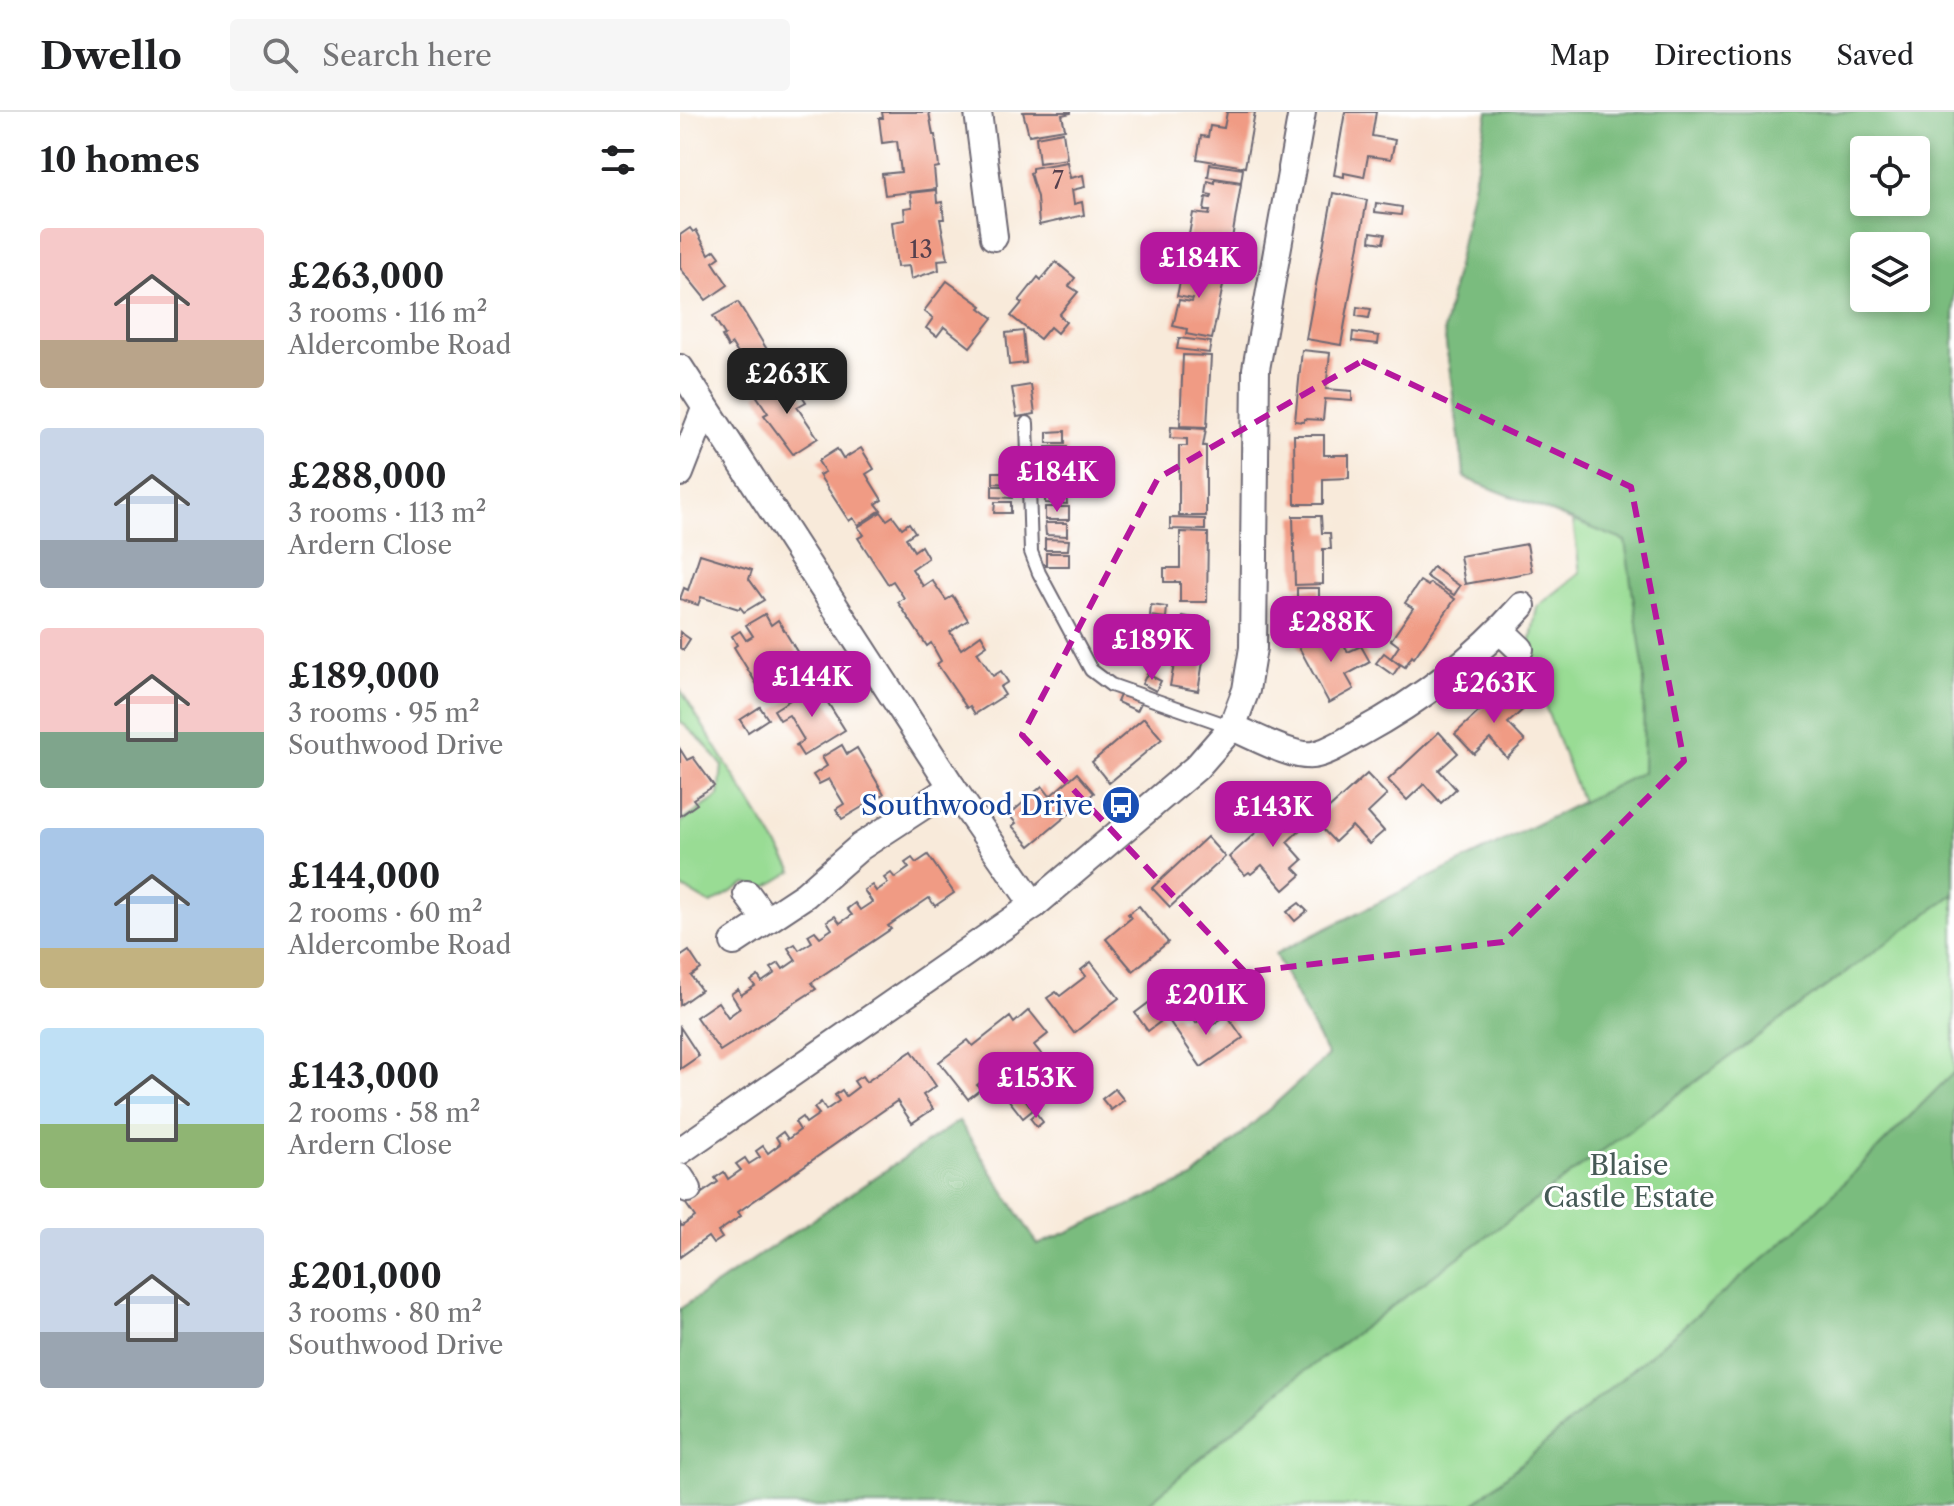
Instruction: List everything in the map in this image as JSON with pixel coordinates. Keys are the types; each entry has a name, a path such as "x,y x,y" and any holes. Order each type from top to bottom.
{"street":[{"path":"978,112 994,237"},
{"path":"680,1151 1034,905 1197,767 1232,727 1246,690 1253,648 1256,369 1302,112"},
{"path":"680,368 952,787 1034,905"},
{"path":"680,473 705,409"},
{"path":"1232,727 1296,753 1311,755 1329,750 1433,688 1500,630 1522,606"},
{"path":"1500,630 1520,649"},
{"path":"734,942 805,895 860,847 952,787"},
{"path":"747,894 766,920"}],"lane":[{"path":"1027,423 1031,552 1091,670 1111,685 1232,727"}],"highlighted area":[{"path":"1362,361 1631,487 1684,761 1503,942 1245,972 1022,735 1158,478"}],"green space":[{"name":"Blaise Castle Estate","path":"1488,112 1954,112 1954,1506 680,1506 680,1309 959,1121 1038,1245 1193,1178 1328,1056 1275,954 1582,802 1527,659 1537,607 1580,573 1573,521 1465,478 1444,330"},
{"name":"Blaise Castle Estate","path":"1488,112 1954,112 1954,894 1290,1382 1145,1506 680,1506 680,1309 959,1121 1038,1245 1193,1178 1328,1056 1275,954 1643,772 1644,671 1625,541 1465,478 1444,330"},
{"path":"680,689 793,871 765,888 746,883 711,904 680,886 680,823 719,796 722,765 680,721"},
{"path":"1954,1072 1954,1506 1471,1506 1796,1231"}],"building":[{"path":"882,112 929,112 939,167 934,168 936,189 885,195 882,174 901,172 897,141 882,143 879,118 883,118"},
{"path":"1023,112 1071,113 1062,115 1065,129 1029,135"},
{"path":"1227,112 1255,112 1245,167 1197,159 1201,136 1208,137 1210,126 1224,128"},
{"path":"1345,112 1376,112 1372,136 1395,140 1391,159 1368,156 1364,177 1344,173 1344,177 1334,175"},
{"path":"1063,132 1067,159 1039,163 1036,137"},
{"path":"1067,162 1070,178 1083,175 1085,187 1072,190 1074,204 1082,202 1084,215 1039,225 1037,197 1030,173 1032,168"},
{"path":"1210,164 1243,169 1241,182 1208,177"},
{"path":"1215,180 1241,184 1230,251 1202,247 1203,242 1188,240 1193,213 1209,215 1210,211 1204,211 1206,197 1211,198 1212,195 1206,194 1208,181 1215,183"},
{"path":"936,190 937,203 942,202 944,219 940,219 948,259 938,260 939,270 911,279 909,266 897,267 892,222 905,220 904,208 912,207 910,193"},
{"path":"1333,193 1367,200 1341,345 1306,339"},
{"path":"1376,203 1402,207 1401,215 1375,212"},
{"path":"690,228 693,232 696,230 709,254 715,250 720,257 713,262 728,285 706,300 680,268 680,235"},
{"path":"1371,232 1385,234 1383,243 1370,241"},
{"path":"1196,249 1229,255 1227,267 1194,262"},
{"path":"1056,262 1075,278 1069,286 1078,292 1059,315 1066,322 1057,333 1050,327 1040,339 1011,316 1038,277 1041,280"},
{"path":"1184,263 1226,271 1212,339 1186,334 1187,329 1173,326 1179,300 1192,302 1193,299 1177,296"},
{"path":"947,281 982,306 980,308 993,318 970,347 944,327 937,336 926,328 933,318 924,311"},
{"path":"738,302 774,361 751,375 732,344 728,347 722,336 725,335 713,316"},
{"path":"1357,307 1371,309 1369,318 1356,316"},
{"path":"1023,331 1026,363 1009,365 1006,333"},
{"path":"1353,332 1379,336 1378,344 1352,341"},
{"path":"1179,338 1211,342 1209,353 1177,349"},
{"path":"1302,350 1330,353 1326,389 1352,391 1352,401 1325,399 1323,420 1295,421"},
{"path":"1183,355 1211,356 1207,427 1180,426"},
{"path":"780,380 789,393 797,388 806,402 797,407 818,438 793,454 764,415 768,413 756,395"},
{"path":"1031,385 1035,414 1017,417 1012,388"},
{"path":"1171,427 1206,429 1203,446 1206,446 1206,516 1179,516 1179,446 1187,446 1187,439 1170,438"},
{"path":"1065,431 1065,443 1047,443 1047,432"},
{"path":"1294,435 1324,435 1324,455 1349,455 1349,478 1323,479 1323,504 1295,504"},
{"path":"1046,447 1067,447 1067,457 1046,457"},
{"path":"861,448 874,469 866,474 882,500 876,504 881,510 858,525 853,518 849,521 819,475 825,472 818,461 837,449 843,459"},
{"path":"993,472 1013,472 1013,484 993,483"},
{"path":"992,486 1012,486 1012,498 992,497"},
{"path":"1045,492 1066,492 1067,504 1045,503"},
{"path":"995,502 1011,502 1011,513 994,513"},
{"path":"1045,507 1069,507 1069,520 1045,520"},
{"path":"881,512 887,520 893,516 902,528 909,523 915,532 906,538 914,551 921,546 928,558 912,569 923,586 932,580 946,600 953,596 968,620 950,632 961,649 981,635 987,645 977,652 993,676 1001,671 1008,682 1000,687 1005,695 975,714 970,706 967,708 937,664 941,661 931,643 927,646 898,602 904,598 893,581 888,584 858,538 864,535 858,527"},
{"path":"1293,516 1321,516 1322,533 1330,533 1331,549 1323,549 1323,584 1295,585"},
{"path":"1170,518 1205,519 1205,530 1170,529"},
{"path":"1045,523 1067,523 1067,536 1046,535"},
{"path":"1180,532 1208,533 1207,602 1180,602 1180,582 1164,582 1164,568 1180,568"},
{"path":"1045,539 1069,540 1068,550 1045,550"},
{"path":"1527,544 1532,572 1465,584 1460,556"},
{"path":"1046,553 1069,553 1069,566 1046,566"},
{"path":"700,554 752,570 749,579 764,600 744,612 740,607 701,597 698,605 680,599 684,588 688,590"},
{"path":"1433,567 1460,586 1454,595 1426,576"},
{"path":"1420,581 1428,586 1430,583 1455,599 1405,667 1391,658 1399,646 1391,640 1413,608 1405,603"},
{"path":"1297,588 1319,588 1319,600 1297,600"},
{"path":"1151,605 1167,607 1166,618 1150,616"},
{"path":"765,614 771,625 778,620 811,675 772,698 767,690 762,693 734,647 737,645 732,636 740,631 746,640 753,636 746,625"},
{"path":"1183,616 1210,621 1198,691 1170,686"},
{"path":"1320,629 1330,648 1342,641 1348,652 1361,646 1370,662 1346,675 1354,689 1329,703 1296,642"},
{"path":"680,632 690,639 683,650 680,648"},
{"path":"1384,653 1400,665 1393,675 1376,663"},
{"path":"1147,674 1161,681 1156,691 1142,684"},
{"path":"816,684 845,730 803,756 796,745 804,740 789,715 780,720 774,710"},
{"path":"1506,686 1526,707 1508,723 1525,741 1507,758 1490,739 1474,754 1455,734"},
{"path":"1126,694 1142,701 1137,711 1117,702 1120,695 1125,697"},
{"path":"760,707 768,719 748,732 740,720"},
{"path":"1144,718 1162,739 1109,783 1092,762"},
{"path":"1439,732 1458,753 1439,770 1456,789 1441,803 1424,784 1407,800 1388,780"},
{"path":"842,745 847,754 857,748 884,794 842,819 836,809 844,804 829,779 819,784 813,775 827,766 822,757"},
{"path":"680,749 687,760 693,757 714,786 693,799 697,804 680,816"},
{"path":"1077,773 1094,793 1030,846 1012,826 1016,823 1009,815 1042,786 1050,796"},
{"path":"1367,774 1387,795 1368,813 1384,831 1369,844 1352,826 1335,842 1315,821"},
{"path":"1286,805 1305,825 1287,842 1303,860 1294,868 1301,875 1284,890 1262,865 1245,875 1229,857"},
{"path":"1207,837 1225,857 1170,907 1152,888"},
{"path":"928,855 954,893 935,906 929,898 888,926 891,929 811,983 816,989 720,1051 696,1017 718,1002 728,1017 740,1008 731,994 738,989 741,995 755,986 751,981 758,976 762,982 775,973 771,968 779,963 783,969 796,960 788,948 795,944 799,950 812,942 808,935 815,931 820,937 832,929 827,921 835,916 840,923 852,915 847,909 855,903 860,910 872,902 864,890 872,885 876,891 888,883 884,878 891,873 895,878 909,868 905,863 912,858 916,863"},
{"path":"1299,903 1307,911 1295,921 1287,912"},
{"path":"1139,906 1168,942 1133,971 1106,939 1131,918 1128,914"},
{"path":"689,951 701,969 691,976 701,990 680,1005 680,957"},
{"path":"1091,962 1119,998 1074,1033 1047,998 1056,992 1060,996 1086,976 1081,970"},
{"path":"1151,1001 1164,1019 1148,1031 1135,1013"},
{"path":"1029,1010 1048,1034 1034,1045 1046,1060 1026,1076 1031,1082 1022,1089 1003,1065 977,1085 981,1089 968,1099 939,1062 968,1040 973,1046 1010,1017 1014,1023"},
{"path":"1176,1014 1180,1020 1190,1014 1196,1023 1200,1020 1206,1029 1227,1015 1243,1038 1201,1067 1168,1019"},
{"path":"680,1027 699,1056 680,1069"},
{"path":"912,1051 936,1086 923,1095 933,1109 912,1123 897,1101 738,1212 741,1216 718,1232 722,1238 713,1244 708,1237 680,1257 680,1223 682,1226 695,1217 686,1204 718,1182 715,1178 724,1172 728,1179 741,1170 736,1164 745,1158 749,1164 760,1157 756,1151 763,1146 768,1153 780,1144 776,1137 783,1132 788,1139 800,1130 795,1122 802,1117 806,1123 819,1114 814,1108 821,1102 826,1110 839,1101 835,1095 842,1090 846,1096 858,1087 854,1081 862,1076 866,1082"},
{"path":"1115,1089 1124,1100 1111,1110 1102,1099"},
{"path":"1019,1091 1033,1110 1023,1118 1008,1099"},
{"path":"1036,1113 1043,1122 1037,1127 1030,1118"}],"place":[{"name":"Southwood Drive","path":"1121,805"}]}
